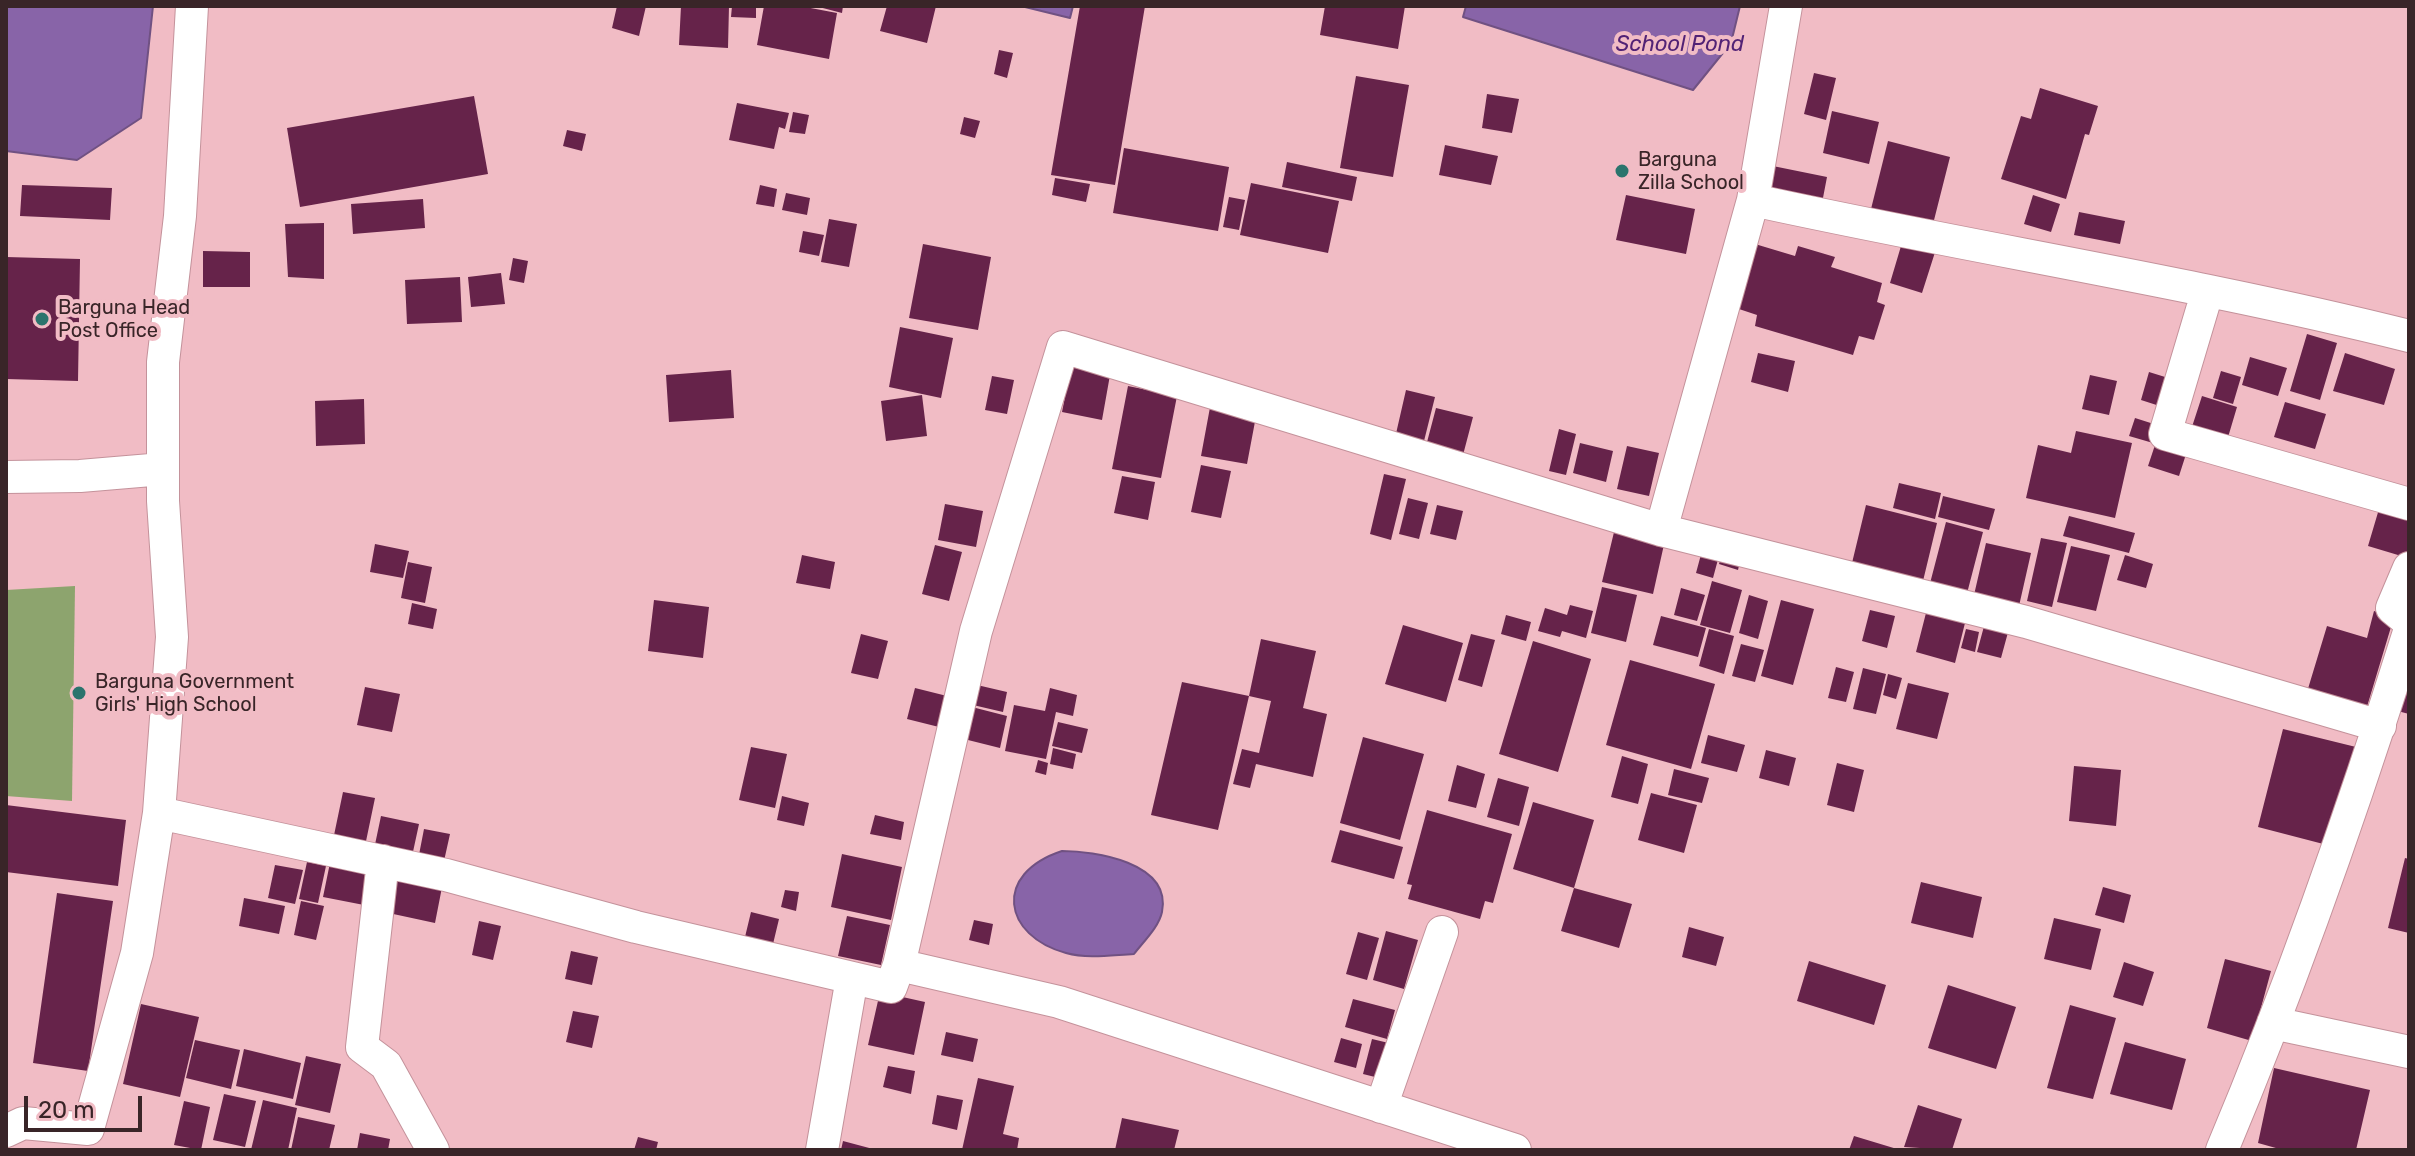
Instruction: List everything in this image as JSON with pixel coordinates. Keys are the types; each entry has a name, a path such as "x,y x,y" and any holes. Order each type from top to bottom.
{"street":[{"path":"6,1131 23,1123 88,1129 137,953 159,813 172,637 163,469 163,362 180,216 192,6"},
{"path":"1661,530 1753,200 1786,6"},
{"path":"1753,200 2324,315 2409,336"},
{"path":"2207,293 2165,434 2409,504"},
{"path":"159,813 383,861 891,987 899,965 976,631 1063,347 1661,530 2026,622 2380,726"},
{"path":"6,477 80,476 163,469"},
{"path":"2409,568 2392,608 2409,622"},
{"path":"2222,1150 2273,1023 2380,726 2409,632"},
{"path":"383,861 362,1047 386,1065 433,1150"},
{"path":"1381,1107 1442,932"},
{"path":"899,965 1059,1002 1515,1150"},
{"path":"822,1150 852,978"},
{"path":"2273,1023 2409,1052"}],"green space":[{"path":"75,586 72,801 6,796 6,590"}],"water":[{"path":"6,6 153,6 141,118 77,160 6,151"},
{"path":"1021,6 1073,6 1070,18"},
{"name":"School Pond","path":"1466,6 1740,6 1731,43 1693,90 1463,17"},
{"path":"1062,851 1110,857 1143,871 1155,881 1162,895 1162,912 1154,929 1134,954 1091,956 1066,953 1045,945 1029,933 1019,919 1014,904 1016,889 1024,874 1039,861"}],"building":[{"path":"617,6 646,6 639,36 612,28"},
{"path":"681,6 729,6 728,48 679,45"},
{"path":"732,6 756,6 756,18 731,17"},
{"path":"764,6 800,6 837,13 829,59 757,45"},
{"path":"815,6 843,6 842,13"},
{"path":"887,6 936,6 927,43 880,31"},
{"path":"1080,6 1145,6 1115,185 1051,175"},
{"path":"1325,6 1405,6 1398,49 1320,35"},
{"path":"999,50 1013,53 1007,78 994,74"},
{"path":"1814,73 1836,78 1826,120 1804,114"},
{"path":"1356,76 1409,85 1393,177 1340,168"},
{"path":"2040,88 2098,106 2089,135 2085,134 2066,199 2001,179 2021,116 2031,119"},
{"path":"1487,94 1519,99 1512,133 1482,128"},
{"path":"474,96 488,174 300,207 287,128"},
{"path":"737,103 789,113 785,129 779,127 774,149 729,140"},
{"path":"1832,111 1879,122 1869,164 1823,153"},
{"path":"793,112 809,115 805,134 789,132"},
{"path":"964,117 980,121 975,138 960,134"},
{"path":"567,130 586,134 582,151 563,146"},
{"path":"1888,141 1950,157 1932,228 1870,213"},
{"path":"1445,145 1498,156 1491,185 1439,175"},
{"path":"1124,148 1229,167 1218,231 1113,213"},
{"path":"1287,162 1357,177 1352,201 1282,187"},
{"path":"1763,164 1827,177 1822,203 1758,190"},
{"path":"1055,178 1090,184 1086,202 1052,195"},
{"path":"1251,183 1339,201 1328,253 1240,235"},
{"path":"22,185 112,188 110,220 20,216"},
{"path":"760,185 777,189 774,207 756,204"},
{"path":"786,193 810,198 807,215 782,210"},
{"path":"1626,195 1695,209 1686,254 1616,240"},
{"path":"2033,195 2060,204 2051,232 2024,224"},
{"path":"1229,197 1245,200 1239,230 1223,227"},
{"path":"423,199 425,228 353,234 351,204"},
{"path":"2079,212 2125,221 2120,244 2074,235"},
{"path":"829,219 857,224 849,267 821,262"},
{"path":"324,223 324,279 288,277 285,224"},
{"path":"803,231 824,235 819,256 799,252"},
{"path":"1904,236 1937,246 1922,293 1890,283"},
{"path":"923,244 991,257 978,330 909,318"},
{"path":"1755,244 1795,256 1798,246 1835,257 1831,267 1882,283 1877,302 1885,305 1874,340 1859,336 1853,355 1755,326 1757,315 1736,308"},
{"path":"203,251 250,252 250,287 203,287"},
{"name":"Barguna Head Post Office","path":"6,257 80,259 78,381 6,379"},
{"path":"513,258 528,261 524,283 509,280"},
{"path":"501,273 505,304 471,307 468,277"},
{"path":"460,277 462,322 407,324 405,280"},
{"path":"900,327 953,338 941,398 889,387"},
{"path":"2307,334 2337,343 2320,400 2290,391"},
{"path":"1758,353 1795,361 1788,392 1751,382"},
{"path":"2345,353 2395,369 2384,405 2333,391"},
{"path":"2250,357 2287,368 2278,396 2242,385"},
{"path":"1071,367 1110,375 1102,420 1062,412"},
{"path":"731,370 734,418 669,422 666,375"},
{"path":"2221,371 2241,377 2233,404 2213,398"},
{"path":"2149,372 2178,381 2169,409 2141,400"},
{"path":"2090,375 2117,381 2109,415 2082,409"},
{"path":"992,376 1014,380 1007,414 985,410"},
{"path":"1128,386 1177,396 1161,478 1112,469"},
{"path":"1406,390 1435,397 1423,445 1395,438"},
{"path":"922,395 927,436 886,441 881,401"},
{"path":"2202,396 2237,407 2226,444 2190,433"},
{"path":"364,399 365,444 316,446 315,401"},
{"path":"1211,402 1257,411 1247,464 1201,456"},
{"path":"2285,402 2326,414 2315,449 2274,437"},
{"path":"1436,408 1473,417 1463,455 1426,446"},
{"path":"2135,418 2157,425 2153,443 2129,436"},
{"path":"1559,429 1576,434 1566,475 1549,471"},
{"path":"2076,431 2132,443 2115,518 2026,498 2038,445 2071,453"},
{"path":"2157,439 2188,448 2179,476 2148,466"},
{"path":"1580,443 1613,451 1606,482 1573,473"},
{"path":"1627,446 1659,453 1649,496 1617,489"},
{"path":"1201,465 1231,471 1221,518 1191,512"},
{"path":"1384,474 1406,479 1391,540 1370,534"},
{"path":"1122,476 1155,482 1148,520 1114,513"},
{"path":"1899,483 1941,493 1935,519 1893,508"},
{"path":"1943,496 1995,509 1989,530 1938,517"},
{"path":"1408,498 1428,503 1419,539 1399,534"},
{"path":"945,504 983,511 976,547 938,540"},
{"path":"1437,505 1463,511 1456,540 1430,534"},
{"path":"1866,505 1937,523 1923,581 1852,563"},
{"path":"2379,509 2409,518 2408,558 2368,546"},
{"path":"2069,516 2135,533 2129,553 2063,536"},
{"path":"1946,522 1983,532 1965,601 1928,591"},
{"path":"1615,528 1665,540 1653,594 1602,582"},
{"path":"2041,538 2067,543 2052,607 2027,601"},
{"path":"1986,543 2031,553 2019,606 1974,595"},
{"path":"375,544 409,551 403,578 370,572"},
{"path":"935,545 962,552 949,601 922,594"},
{"path":"2071,546 2110,555 2096,611 2057,602"},
{"path":"1703,547 1720,552 1713,578 1696,573"},
{"path":"1724,547 1742,553 1738,570 1719,564"},
{"path":"802,555 835,562 830,589 796,583"},
{"path":"2125,555 2153,564 2146,588 2117,580"},
{"path":"408,562 432,567 425,603 401,598"},
{"path":"1712,581 1742,590 1730,633 1700,625"},
{"path":"1602,587 1637,595 1626,642 1591,633"},
{"path":"1681,588 1705,595 1697,621 1674,615"},
{"path":"1749,595 1768,601 1758,639 1739,633"},
{"path":"654,600 709,607 703,658 648,651"},
{"path":"1781,600 1814,609 1793,685 1761,676"},
{"path":"412,603 437,609 433,629 408,624"},
{"path":"1570,605 1593,611 1586,638 1562,631 1560,637 1538,631 1545,608 1567,615"},
{"path":"1870,610 1895,616 1887,648 1862,641"},
{"path":"2374,611 2394,617 2366,710 2307,692 2327,626 2367,638"},
{"path":"1926,613 1965,623 1955,663 1916,652"},
{"path":"1506,615 1531,622 1526,641 1501,634"},
{"path":"1661,616 1706,628 1698,657 1653,645"},
{"path":"1986,619 2010,625 2001,658 1977,652"},
{"path":"1403,625 1463,643 1446,702 1385,684"},
{"path":"1709,629 1734,636 1724,674 1699,666"},
{"path":"1966,629 1979,632 1975,652 1961,648"},
{"path":"861,634 888,641 878,679 851,673"},
{"path":"1471,634 1495,640 1482,687 1458,680"},
{"path":"1261,639 1316,651 1303,708 1327,714 1313,777 1256,764 1250,788 1233,784 1242,749 1259,753 1271,701 1249,696"},
{"path":"1533,641 1591,659 1558,772 1499,754"},
{"path":"1741,644 1764,650 1755,682 1732,676"},
{"path":"2409,651 2409,714 2390,709"},
{"path":"1630,660 1715,684 1691,769 1606,745"},
{"path":"1836,667 1854,672 1846,702 1828,698"},
{"path":"1863,668 1886,674 1876,714 1853,709"},
{"path":"1888,674 1902,678 1896,699 1883,695"},
{"path":"1182,682 1249,696 1218,830 1151,815"},
{"path":"1908,683 1949,693 1937,739 1896,729"},
{"path":"977,685 1007,692 1003,712 973,705"},
{"path":"365,687 400,694 392,732 357,725"},
{"path":"915,688 951,697 943,728 907,719"},
{"path":"1050,688 1077,695 1073,716 1056,712 1046,759 1005,751 1014,705 1045,711"},
{"path":"968,706 1007,716 1000,748 960,738"},
{"path":"1058,722 1088,729 1082,753 1052,746"},
{"path":"2283,729 2356,747 2331,846 2258,827"},
{"path":"1708,735 1745,745 1737,772 1701,763"},
{"path":"1363,737 1424,754 1400,840 1340,823"},
{"path":"751,747 787,754 775,808 739,800"},
{"path":"1053,748 1076,754 1073,769 1050,764"},
{"path":"1766,750 1796,758 1789,786 1759,778"},
{"path":"1622,756 1648,764 1638,804 1611,797"},
{"path":"1038,760 1048,763 1046,775 1035,772"},
{"path":"1837,763 1864,770 1854,812 1827,805"},
{"path":"1457,765 1485,774 1476,808 1448,801"},
{"path":"2074,766 2121,770 2116,826 2069,821"},
{"path":"1674,769 1709,778 1702,803 1668,795"},
{"path":"1498,778 1529,787 1519,826 1487,817"},
{"path":"343,792 375,798 365,846 333,840"},
{"path":"1651,793 1697,805 1684,853 1638,840"},
{"path":"782,796 809,803 804,826 777,820"},
{"path":"1533,802 1594,820 1574,888 1513,869"},
{"path":"6,805 126,820 118,886 6,872"},
{"path":"1427,810 1512,834 1493,903 1485,901 1480,919 1408,899 1412,885 1407,884"},
{"path":"875,815 904,822 901,840 870,834"},
{"path":"381,816 419,824 411,861 373,854"},
{"path":"424,829 450,834 442,870 417,865"},
{"path":"1340,830 1403,847 1394,879 1331,862"},
{"path":"842,854 902,867 891,920 831,907"},
{"path":"331,858 372,867 364,905 323,897"},
{"path":"2405,858 2409,859 2409,933 2388,928"},
{"path":"307,862 326,866 318,903 299,899"},
{"path":"275,865 303,870 295,904 268,898"},
{"path":"394,867 444,877 435,923 384,912"},
{"path":"1921,882 1982,897 1973,938 1911,923"},
{"path":"2103,887 2131,895 2124,923 2095,915"},
{"path":"1574,888 1632,904 1619,948 1561,931"},
{"path":"785,890 799,892 796,911 781,907"},
{"path":"57,893 113,901 88,1071 33,1063"},
{"path":"244,898 285,906 279,934 239,926"},
{"path":"301,901 324,906 316,940 294,935"},
{"path":"751,912 779,919 773,944 745,937"},
{"path":"847,916 890,925 881,965 838,956"},
{"path":"2054,918 2101,929 2091,970 2044,959"},
{"path":"974,920 993,924 989,945 969,940"},
{"path":"479,921 501,926 493,960 472,955"},
{"path":"1689,927 1724,937 1716,966 1682,957"},
{"path":"1386,931 1418,940 1404,989 1373,980"},
{"path":"1358,932 1379,938 1367,980 1346,974"},
{"path":"571,951 598,957 592,985 565,979"},
{"path":"2225,959 2271,971 2252,1041 2207,1028"},
{"path":"1809,961 1886,985 1874,1025 1797,1001"},
{"path":"2124,962 2154,972 2143,1006 2113,997"},
{"path":"1948,985 2016,1007 1996,1069 1928,1048"},
{"path":"880,992 925,1002 914,1055 868,1045"},
{"path":"1353,999 1395,1010 1387,1039 1345,1027"},
{"path":"141,1004 199,1017 180,1097 123,1084"},
{"path":"2070,1005 2116,1018 2093,1099 2047,1088"},
{"path":"573,1011 599,1016 592,1048 566,1042"},
{"path":"946,1032 978,1039 973,1062 941,1055"},
{"path":"1341,1038 1362,1044 1356,1068 1334,1062"},
{"path":"1372,1039 1397,1045 1387,1080 1363,1074"},
{"path":"195,1040 240,1050 231,1089 186,1078"},
{"path":"2125,1042 2186,1059 2172,1110 2110,1094"},
{"path":"244,1049 301,1063 293,1099 236,1086"},
{"path":"306,1056 341,1064 330,1113 295,1105"},
{"path":"888,1066 915,1071 911,1094 883,1087"},
{"path":"2274,1068 2370,1090 2356,1150 2283,1150 2258,1143"},
{"path":"978,1078 1014,1086 1003,1134 1019,1138 1017,1150 962,1150"},
{"path":"224,1094 256,1101 245,1147 213,1140"},
{"path":"937,1095 963,1100 957,1130 932,1124"},
{"path":"263,1100 297,1108 288,1150 251,1150"},
{"path":"184,1101 210,1107 201,1150 174,1145"},
{"path":"1918,1105 1962,1119 1952,1150 1904,1147"},
{"path":"298,1117 335,1125 329,1150 291,1150"},
{"path":"1122,1118 1179,1130 1174,1150 1115,1150"},
{"path":"360,1133 390,1139 388,1150 357,1150"},
{"path":"1854,1136 1897,1149 1897,1150 1849,1150"},
{"path":"638,1137 658,1142 656,1150 634,1150"},
{"path":"843,1141 873,1149 873,1150 841,1150"}],"place":[{"name":"Barguna Zilla School","path":"1622,171"},
{"name":"Barguna Head Post Office","path":"42,319"},
{"name":"Barguna Government Girls' High School","path":"79,693"}]}
